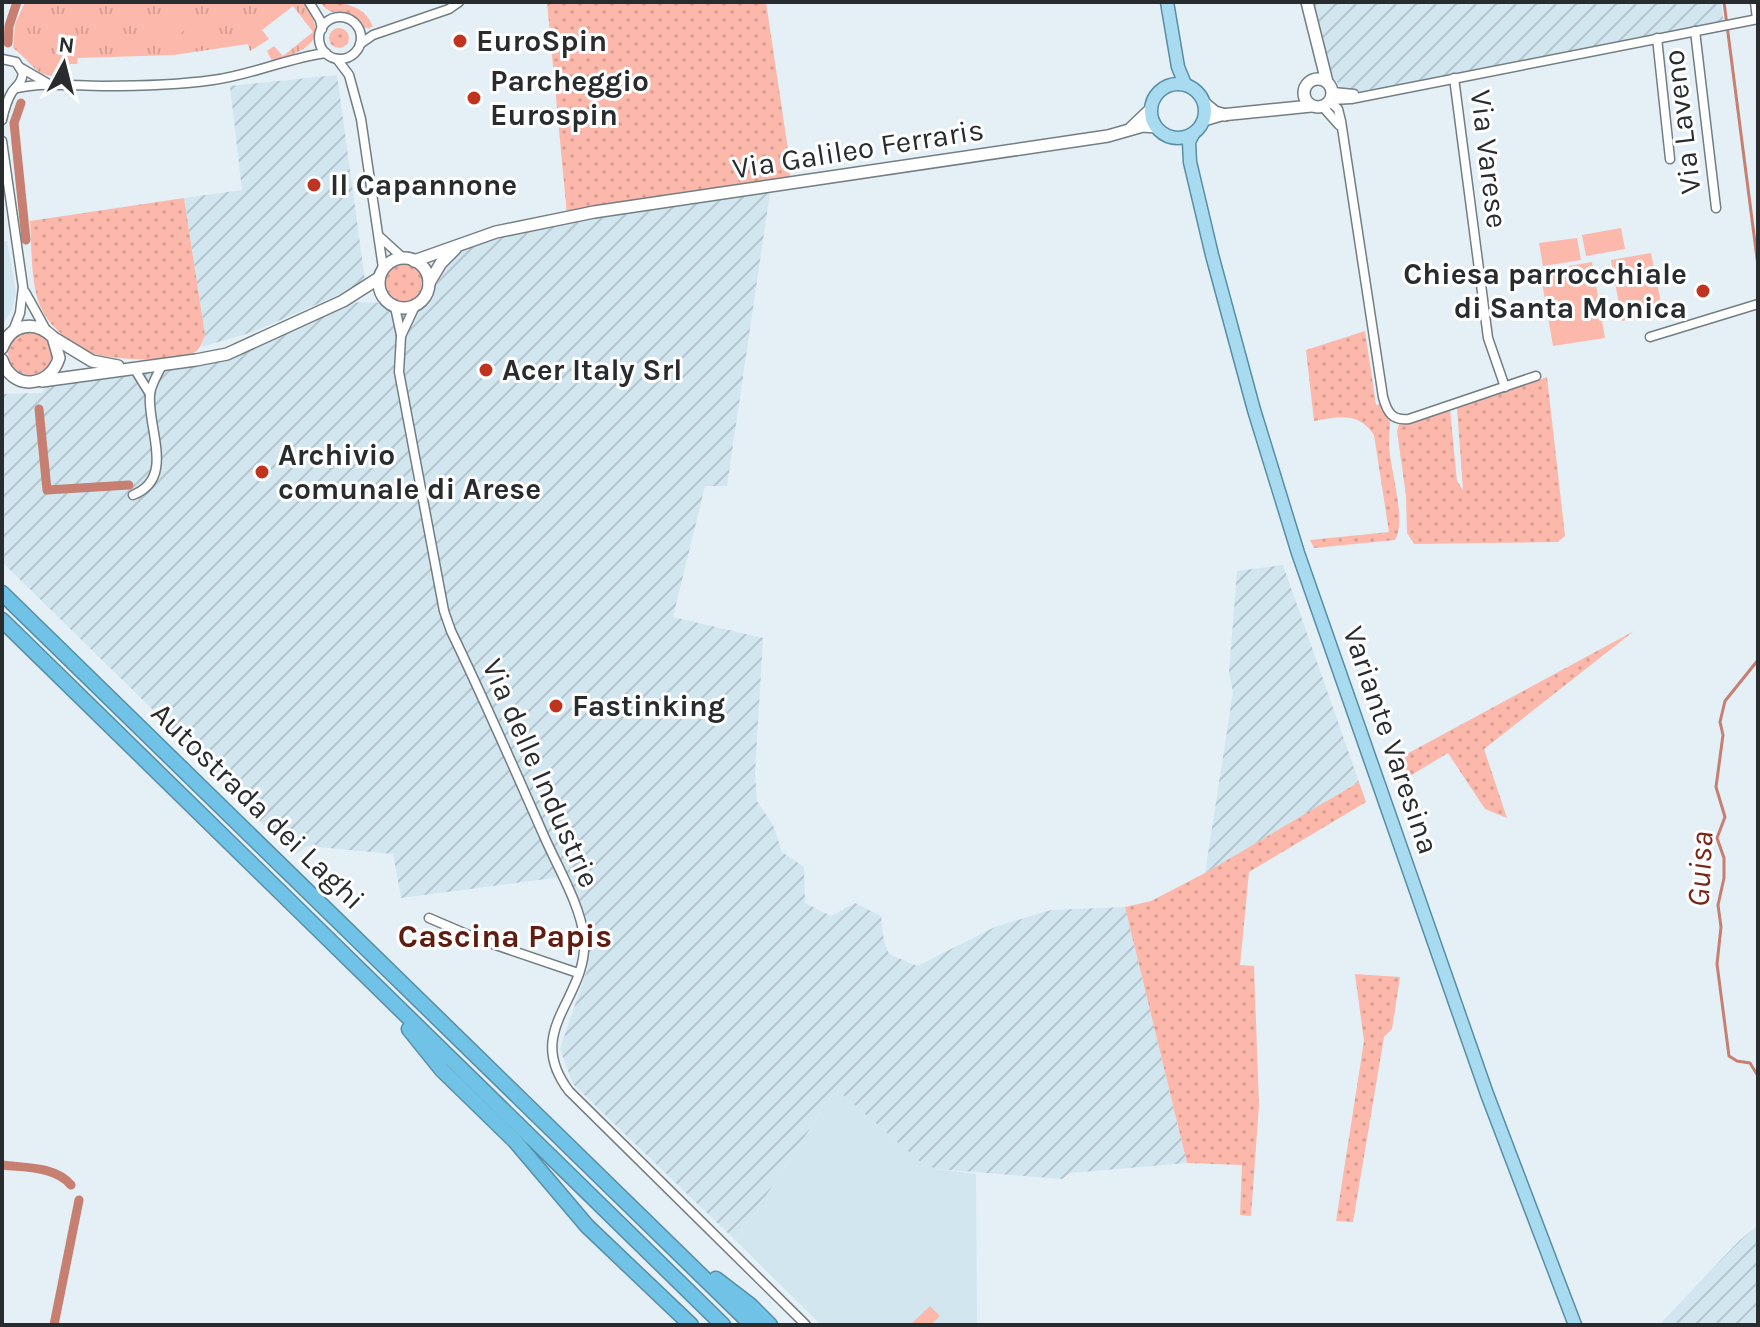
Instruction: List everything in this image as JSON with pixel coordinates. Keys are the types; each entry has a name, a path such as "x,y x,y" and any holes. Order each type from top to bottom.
{"highway":[{"name":"Autostrada dei Laghi","path":"2,593 752,1325"},
{"name":"Autostrada dei Laghi","path":"2,620 723,1325"},
{"path":"366,976 442,1070 499,1124 587,1226 689,1325"},
{"path":"662,1237 750,1305 770,1325"}],"main road":[{"path":"1167,2 1176,56 1185,84"},
{"path":"1156,127 1151,109 1154,98 1167,85 1176,56"},
{"path":"1167,85 1185,84 1195,89 1204,103 1204,120 1193,134 1182,138 1172,137"},
{"name":"Variante Varesina","path":"1156,127 1180,144 1190,162"},
{"name":"Variante Varesina","path":"1193,134 1189,142 1190,162 1212,255 1246,382 1298,553 1487,1094 1575,1325"}],"street":[{"path":"309,2 320,20 320,42 326,53 337,59 349,75"},
{"path":"315,2 322,12 334,19 346,19 360,31 373,35"},
{"path":"459,2 449,9 373,35 360,44 352,55 349,75 364,138 378,235 380,292 383,299 395,307 415,306 425,297 441,263 460,245"},
{"path":"1307,2 1326,98"},
{"path":"1308,85 1305,99 1375,94 1758,19 1755,2"},
{"path":"322,29 334,19"},
{"path":"360,31 360,44"},
{"name":"Via Laveno","path":"1695,31 1716,208"},
{"path":"1657,38 1670,159"},
{"path":"302,57 320,42"},
{"path":"1266,111 1296,97 1308,85 1317,69 1318,47"},
{"path":"2,50 6,59 47,84"},
{"path":"2,92 47,84 133,86 213,80 326,53"},
{"path":"337,59 352,55"},
{"path":"2,120 23,78 21,68"},
{"name":"Via Varese","path":"1454,78 1488,338 1505,387"},
{"path":"1308,85 1321,79 1343,137 1383,397 1390,413 1395,418 1409,419 1536,376"},
{"path":"1204,120 1326,98"},
{"path":"1204,103 1225,115"},
{"name":"Via Galileo Ferraris","path":"1128,130 1151,109"},
{"name":"Via Galileo Ferraris","path":"409,259 496,232 594,212 1156,127"},
{"path":"2,141 23,287 20,313 13,331 3,344"},
{"path":"378,235 425,270 429,283"},
{"path":"4,367 22,382 42,381 209,358 243,349 343,301 381,273 389,263 409,259"},
{"path":"23,287 34,312 59,350 57,365 42,381"},
{"path":"343,301 383,299"},
{"path":"1650,337 1758,304"},
{"name":"Via delle Industrie","path":"401,336 415,306"},
{"name":"Via delle Industrie","path":"395,307 401,336 399,366 403,399 447,620 578,915 584,939 578,973 552,1039 551,1058 569,1091 806,1325"},
{"path":"13,331 29,325 50,334 92,361 134,368 150,394"},
{"path":"133,495 148,488 156,474 150,394 162,365"},
{"path":"429,918 478,939 578,973"}],"shaded area":[{"path":"1310,2 1721,2 1724,24 1356,92 1342,89 1333,77"},
{"path":"337,75 365,280 253,332 201,347 205,335 184,198 242,190 230,86"},
{"path":"770,192 727,486 705,486 673,617 763,638 755,772 757,801 773,825 782,852 804,867 805,903 831,916 855,903 881,916 889,954 917,966 995,927 1051,910 1125,907 1187,1163 1070,1173 1062,1179 937,1169 923,1164 836,1089 736,1241 573,1084 560,1049 588,967 587,929 569,876 401,898 393,854 307,846 293,856 151,708 2,562 2,394 42,393 47,385 220,362 344,305 381,303 398,311 418,308 426,301 456,254 502,234 601,216"},
{"path":"7,241 16,293 12,309 2,326 2,242"},
{"path":"1283,565 1359,782 1205,873 1233,692 1229,672 1237,571"},
{"path":"836,1089 923,1164 976,1174 977,1325 821,1325 736,1241"},
{"path":"1758,1225 1758,1325 1659,1325 1739,1241"}],"green space":[{"path":"25,2 305,2 312,16 315,35 305,48 272,61 267,51 274,46 283,56 313,32 293,6 262,30 269,39 250,51 248,44 174,55 78,58 77,64 70,64 69,78 57,77 36,70 13,48 15,24"},
{"path":"183,2 193,2 190,25 173,37 163,31 162,25 169,15 178,15"},
{"path":"320,2 358,9 373,27 367,28 352,17 332,12"},
{"path":"547,2 766,2 791,170 789,181 567,215"},
{"path":"335,28 343,28 349,38 343,48 335,48 329,42 329,34"},
{"path":"184,198 205,335 197,350 171,359 110,357 82,349 57,330 43,312 36,292 30,221"},
{"path":"1621,228 1625,249 1586,256 1582,235"},
{"path":"1577,238 1581,260 1543,266 1539,243"},
{"path":"1651,253 1663,313 1622,321 1611,260"},
{"path":"1592,262 1605,338 1553,346 1540,271"},
{"path":"404,263 418,269 424,283 418,297 404,303 390,297 384,283 390,269"},
{"path":"30,331 46,337 52,353 46,369 30,375 14,369 8,353 14,337"},
{"path":"1365,331 1376,405 1382,404 1384,413 1390,419 1389,445 1399,508 1398,531 1395,540 1314,548 1310,540 1389,532 1374,435 1368,427 1354,419 1339,417 1314,421 1306,350"},
{"path":"1547,377 1565,536 1558,542 1414,544 1407,533 1406,496 1397,431 1399,424 1411,424 1450,410 1457,481 1463,490 1457,408"},
{"path":"1634,631 1484,749 1507,818 1485,809 1448,753 1398,783 1392,762"},
{"path":"1359,782 1366,802 1249,872 1240,965 1254,966 1259,1105 1251,1216 1240,1215 1242,1165 1187,1163 1125,907 1151,901 1205,873"},
{"path":"1355,974 1400,977 1392,1029 1384,1037 1353,1222 1336,1221 1364,1041"},
{"path":"930,1306 940,1316 931,1325 910,1325"}],"waterway":[{"path":"8,43 9,26 17,2"},
{"name":"Guisa","path":"1724,2 1758,266"},
{"path":"21,103 14,123 26,240"},
{"path":"39,409 47,490 129,485"},
{"name":"Guisa","path":"1758,660 1725,701 1720,722 1723,735 1716,787 1725,817 1717,838 1724,858 1724,878 1718,905 1721,927 1717,964 1729,1056 1750,1063 1758,1076"},
{"path":"2,1165 48,1171 71,1185"},
{"path":"54,1325 79,1200"}],"place":[{"name":"EuroSpin","path":"460,41"},
{"name":"Parcheggio Eurospin","path":"474,98"},
{"name":"Il Capannone","path":"314,185"},
{"name":"Chiesa parrocchiale di Santa Monica","path":"1703,291"},
{"name":"Acer Italy Srl","path":"486,370"},
{"name":"Archivio comunale di Arese","path":"262,472"},
{"name":"Fastinking","path":"556,706"}],"district":[{"name":"Cascina Papis","path":"505,936"}]}
